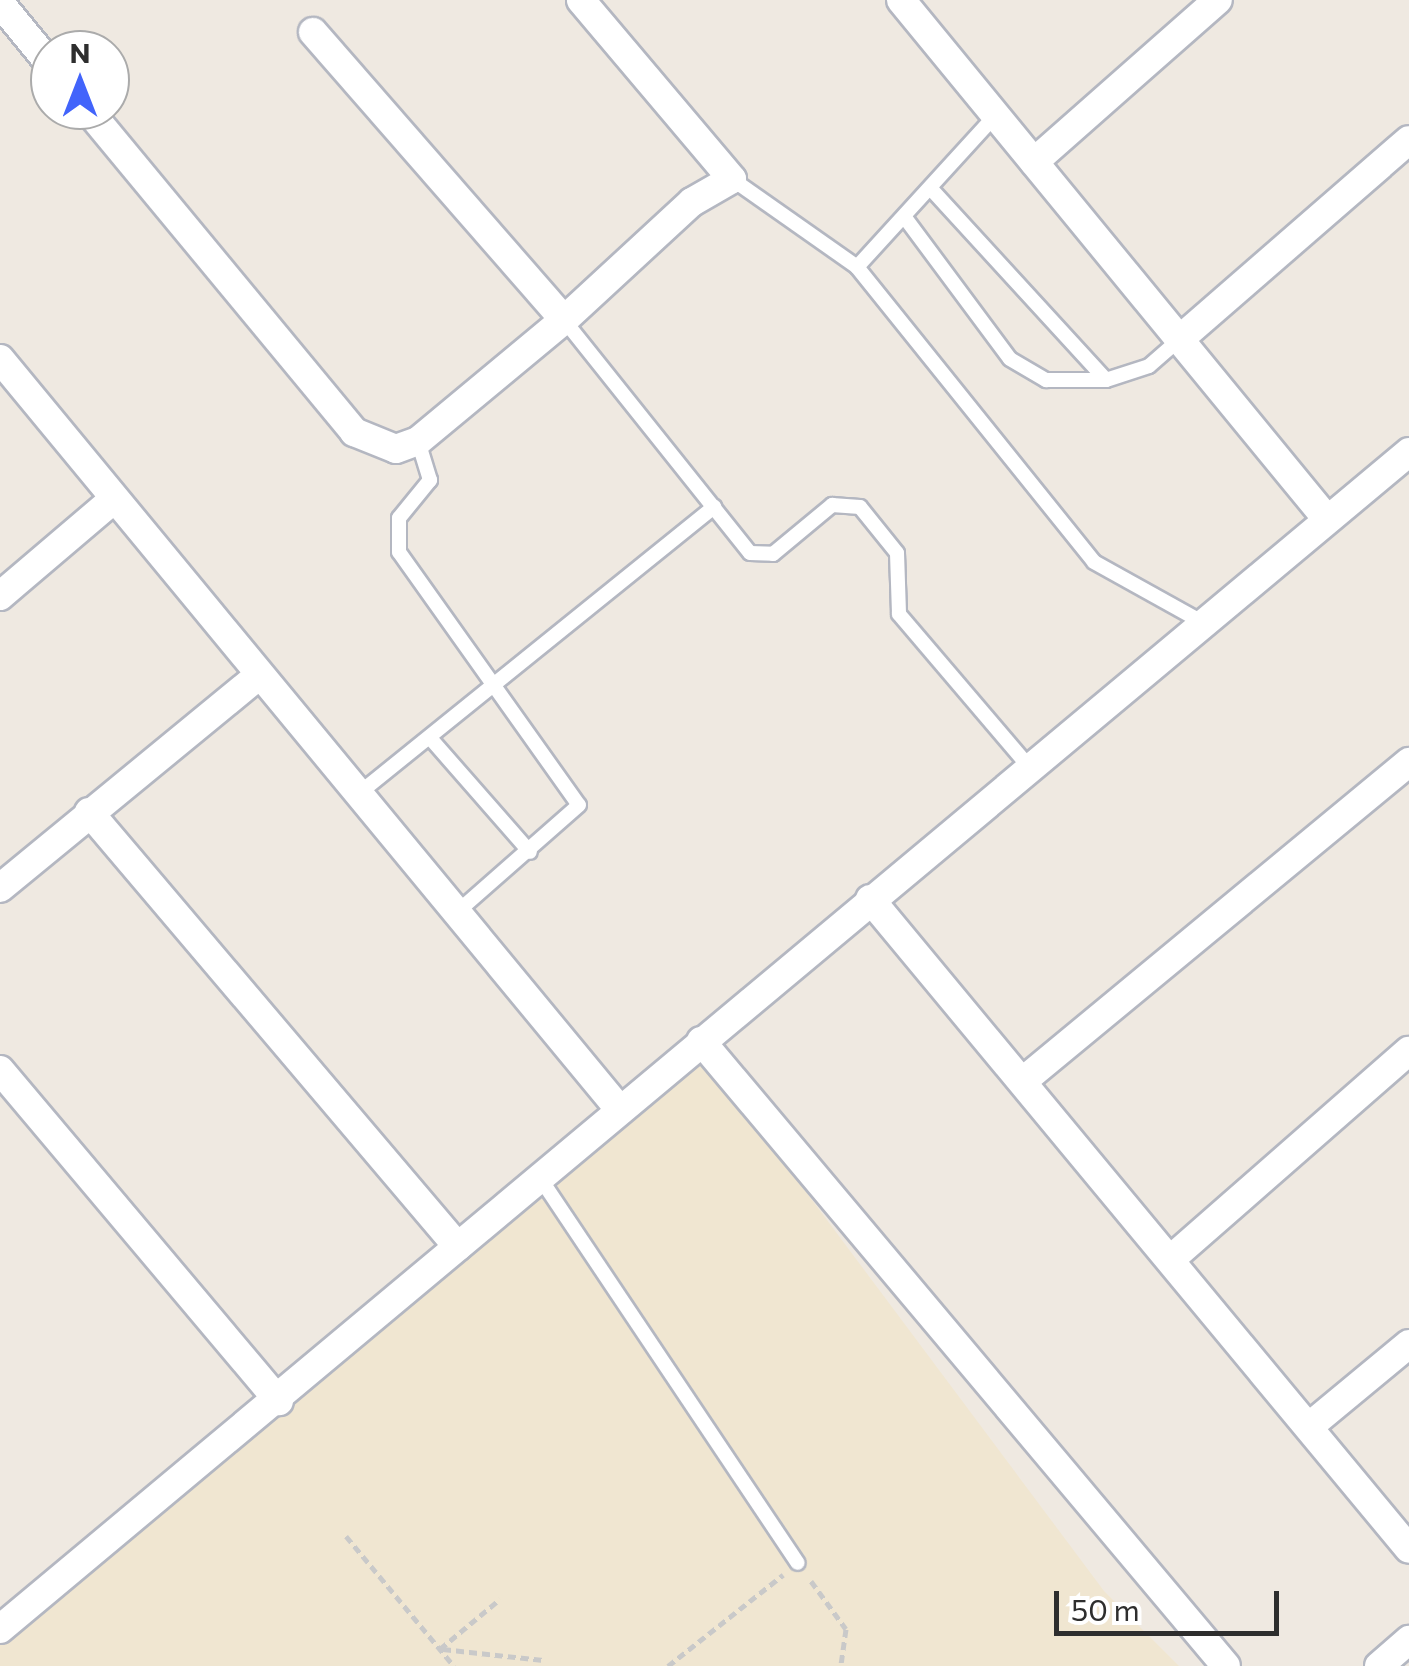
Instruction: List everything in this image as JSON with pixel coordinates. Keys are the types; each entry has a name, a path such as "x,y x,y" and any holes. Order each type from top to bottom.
{"street":[{"path":"105,130 354,432 376,446 418,441 564,320 692,202 732,180 581,0"},
{"path":"901,0 992,119 1034,162 1326,518"},
{"path":"1034,162 1218,0"},
{"path":"0,3 30,40"},
{"path":"313,32 564,320"},
{"path":"1180,340 1409,140"},
{"path":"0,359 620,1110"},
{"path":"0,1628 279,1401 701,1040 1326,518 1408,454"},
{"path":"0,596 114,500"},
{"path":"0,888 258,676"},
{"path":"1023,1081 1409,762"},
{"path":"89,812 458,1247"},
{"path":"870,900 1312,1425 1409,1549"},
{"path":"701,1040 1226,1666"},
{"path":"1171,1259 1409,1052"},
{"path":"0,1070 279,1401"},
{"path":"1312,1425 1409,1344"},
{"path":"1379,1666 1409,1640"}],"lane":[{"path":"858,267 933,191 992,119"},
{"path":"732,180 858,267 1094,562 1202,622"},
{"path":"933,191 1106,380"},
{"path":"906,219 1010,359 1046,380 1106,380 1149,366 1180,340"},
{"path":"564,320 760,559 832,506 860,507 898,553 899,614 1030,768"},
{"path":"418,441 430,480 399,518 399,552 579,804 530,852 455,913"},
{"path":"357,795 495,690 714,507"},
{"path":"430,740 530,852"},
{"path":"540,1178 798,1563"}],"path":[{"path":"346,1536 454,1666"},
{"path":"672,1665 798,1563 846,1629 841,1666"},
{"path":"440,1649 500,1599"},
{"path":"440,1649 543,1660"}],"shaded area":[{"path":"691,1038 1104,1591 1179,1666 0,1666 0,1625"}]}
